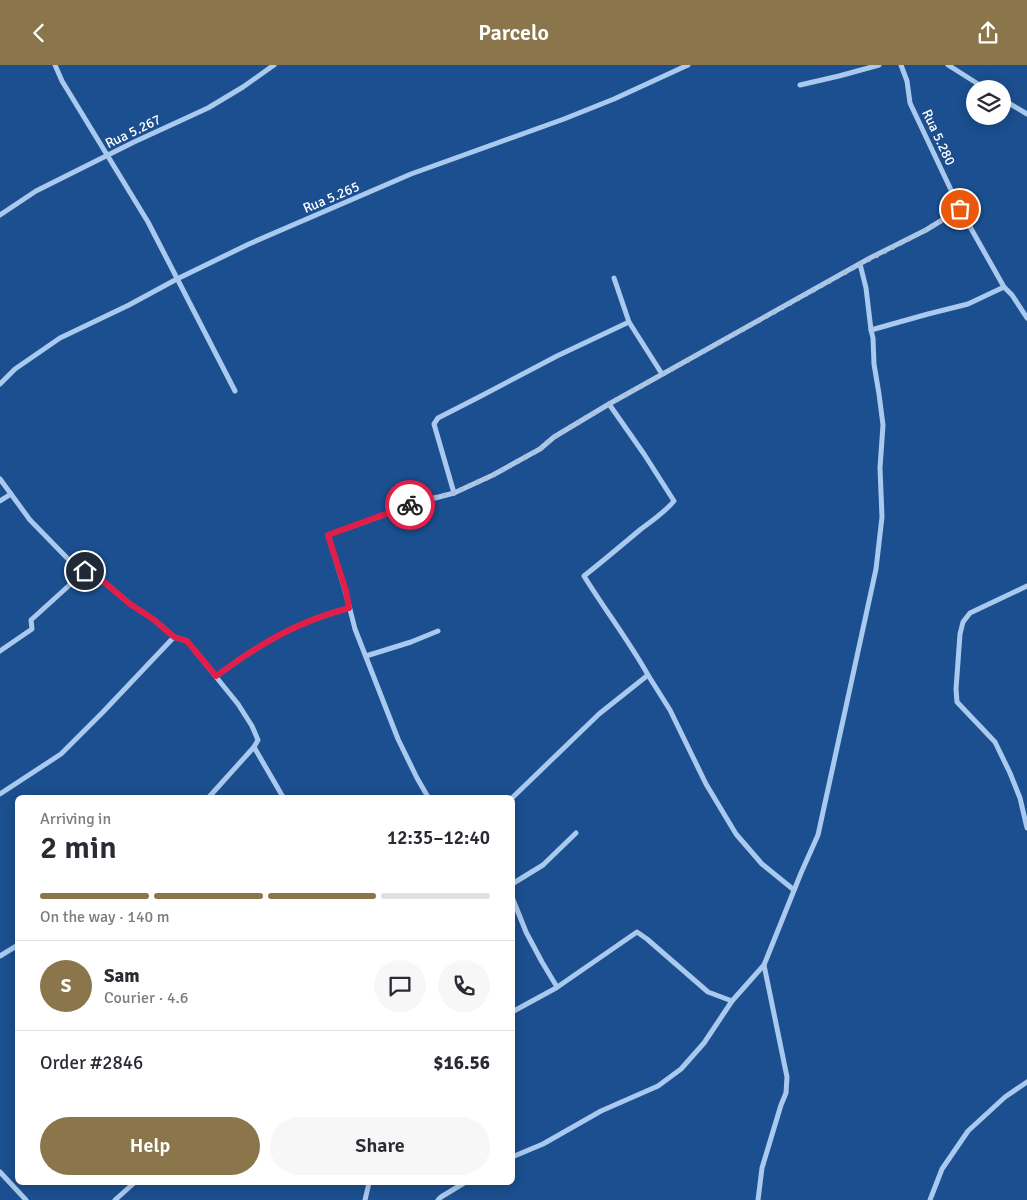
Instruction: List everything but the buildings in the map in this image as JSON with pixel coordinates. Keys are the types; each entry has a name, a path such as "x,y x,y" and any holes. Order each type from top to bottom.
{"street":[{"path":"55,65 62,81 148,222 235,391"},
{"name":"Rua 5.267","path":"0,215 36,191 107,155 208,108 243,87 274,65"},
{"name":"Rua 5.265","path":"0,384 15,369 60,338 249,244 411,174 564,119 614,99 688,65"},
{"path":"800,85 879,65"},
{"name":"Rua 5.280","path":"901,65 907,81 910,103 960,209 1004,287 1012,295 1027,318"},
{"path":"948,65 972,80"},
{"path":"1011,104 1027,114"},
{"path":"427,795 398,739 355,629 346,591 328,535 420,501 454,493 493,475 540,449 554,437 609,404 860,264 926,230 960,209"},
{"path":"515,1156 543,1144 601,1111 658,1086 681,1069 704,1043 732,1001 764,965 818,835 876,569 882,517 880,468 883,425 874,364 874,338 860,264"},
{"path":"614,278 629,322 662,374"},
{"path":"871,330 968,305 1004,287"},
{"path":"454,493 434,424 438,417 629,322"},
{"path":"609,404 674,501 668,509 584,576 594,594 638,657 670,710 706,784 736,834 762,864 794,890"},
{"path":"0,479 30,520 71,562 104,582 174,637 187,641 238,704 252,726 258,740 254,747 211,795"},
{"path":"0,501 11,494"},
{"path":"0,651 32,629 31,620 85,571"},
{"path":"1027,586 970,613 963,622 960,634 956,689 957,702 995,742 1020,798 1027,827"},
{"path":"216,676 252,651 288,631 328,613 349,608"},
{"path":"366,656 411,642 438,631"},
{"path":"0,793 61,754 174,637"},
{"path":"515,795 599,714 648,675"},
{"path":"254,747 282,795"},
{"path":"515,882 543,865 576,833"},
{"path":"515,904 526,932 557,987"},
{"path":"515,1010 557,987 637,932 708,992 732,1001"},
{"path":"0,956 15,947"},
{"path":"758,1200 762,1168 786,1093 787,1077 764,965"},
{"path":"930,1200 942,1169 968,1131 1005,1097 1027,1081"},
{"path":"0,1173 26,1200"},
{"path":"116,1200 132,1185"},
{"path":"365,1200 369,1185"},
{"path":"438,1200 461,1185"}],"way so far":[{"path":"410,505 454,493 493,475 540,449 554,437 609,404 860,264 926,230 960,209"}],"route":[{"path":"85,571 104,582 174,637 187,641 216,676 252,651 288,631 328,613 349,608 346,591 328,535 410,505"}]}
